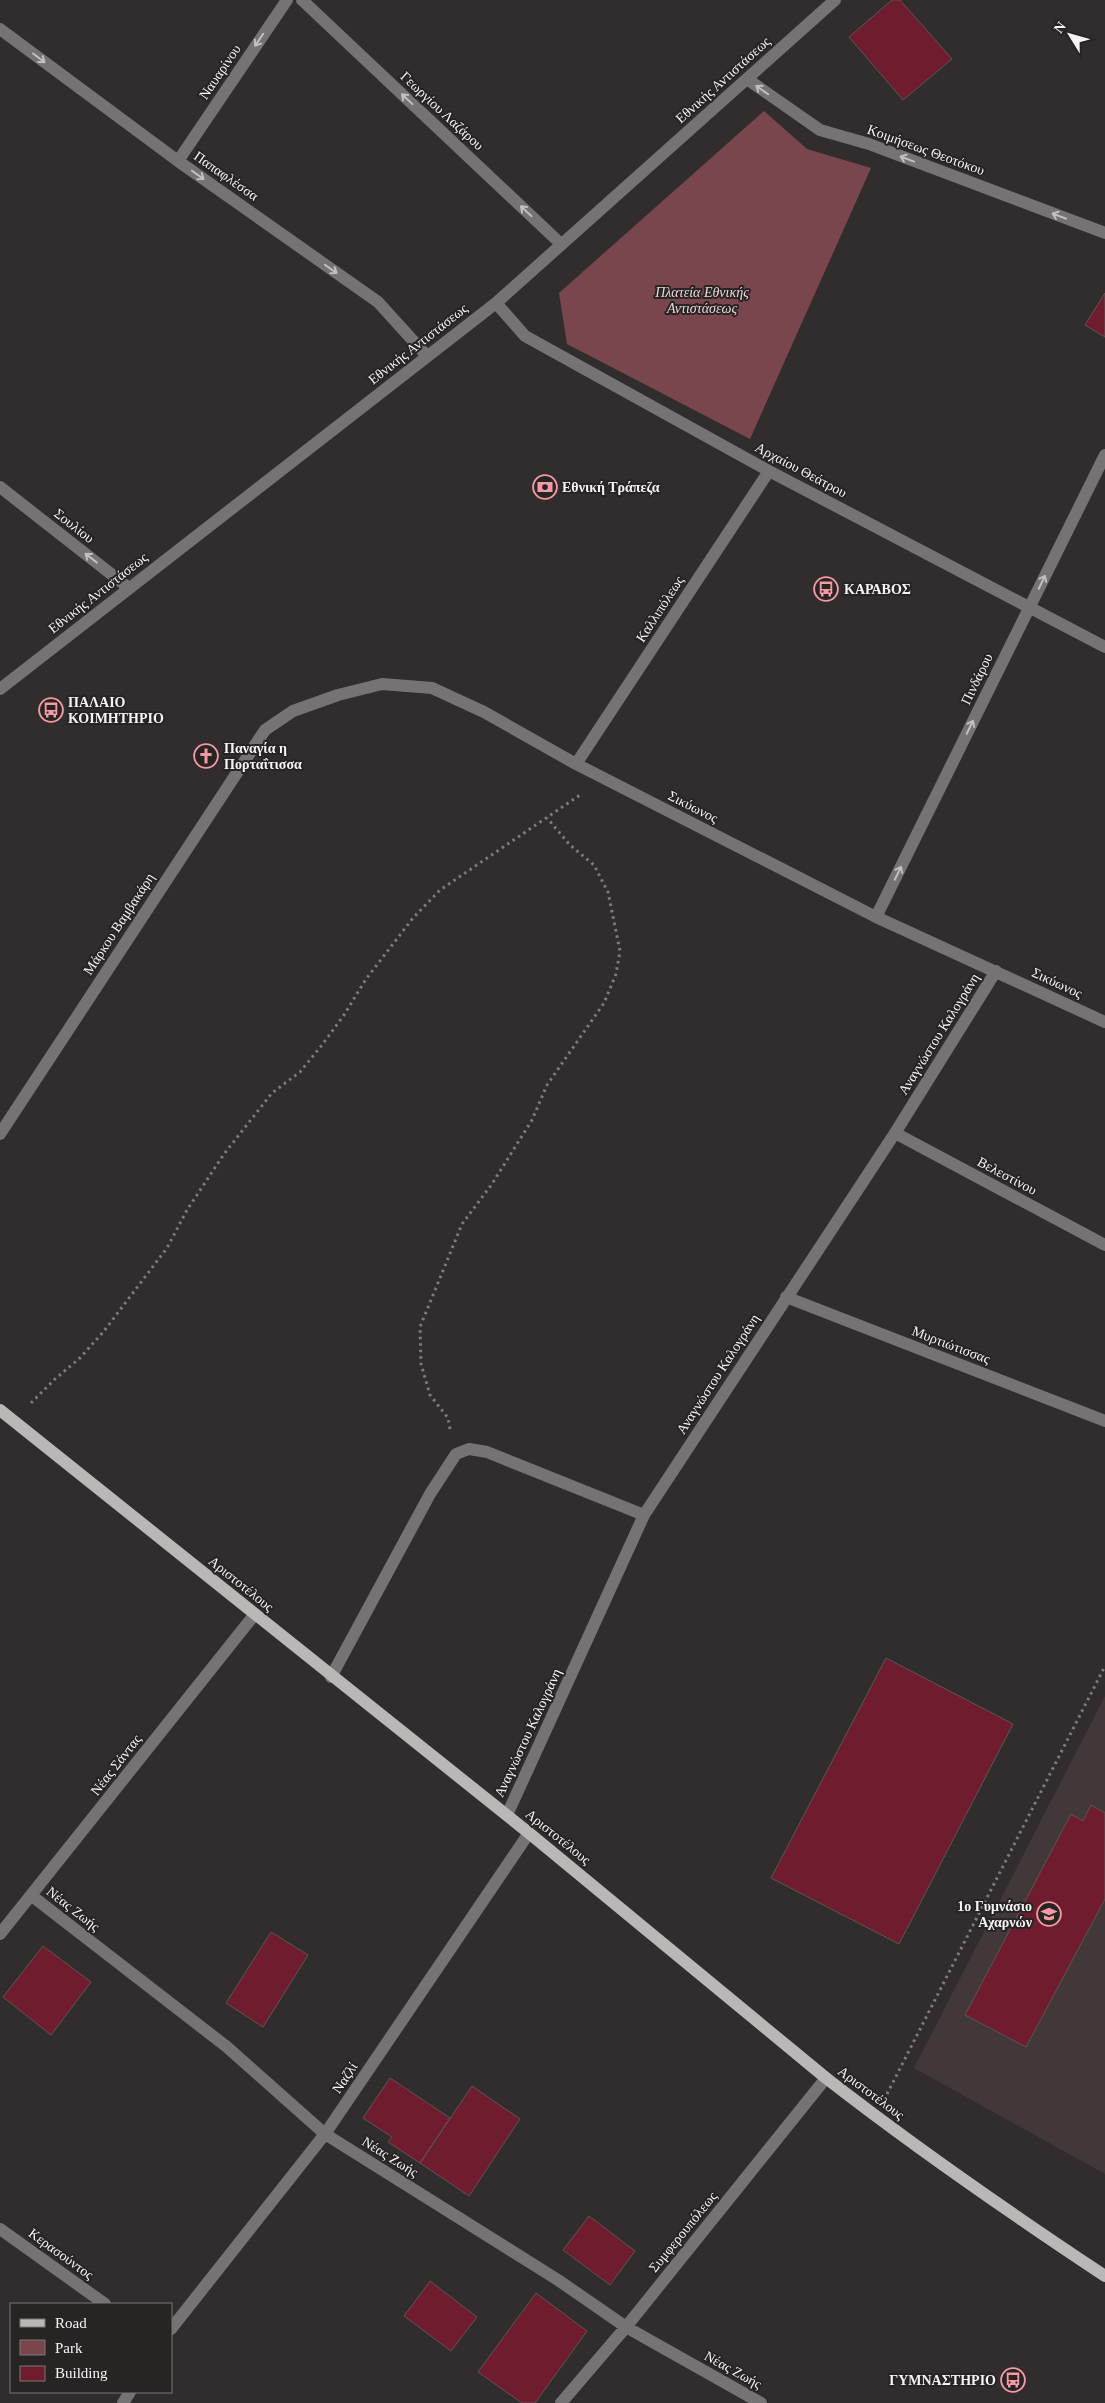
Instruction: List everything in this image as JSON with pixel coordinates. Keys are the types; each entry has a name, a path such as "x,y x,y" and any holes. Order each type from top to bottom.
{"main road":[{"name":"Αριστοτέλους","path":"0,1410 529,1833 826,2078 876,2117 1023,2222 1105,2276"}],"street":[{"name":"Ναυαρίνου","path":"178,161 287,0"},
{"name":"Γεωργίου Λαζάρου","path":"302,0 561,244"},
{"name":"Εθνικής Αντιστάσεως","path":"0,689 496,303 834,0"},
{"name":"Παπαφλέσσα","path":"0,29 178,161 378,302 427,356"},
{"name":"Κοιμήσεως Θεοτόκου","path":"747,78 820,130 870,144 1105,233"},
{"name":"Αρχαίου Θεάτρου","path":"496,303 525,336 769,471 1105,647"},
{"name":"Πινδάρου","path":"876,917 1105,455"},
{"name":"Καλλιπόλεως","path":"576,764 769,471"},
{"name":"Σουλίου","path":"0,487 129,588"},
{"name":"Σικύωνος","path":"265,730 293,711 338,695 382,684 432,688 484,712 576,764 876,917 1105,1022"},
{"name":"Μάρκου Βαμβακάρη","path":"0,1134 265,730"},
{"name":"Αναγνώστου Καλογράνη","path":"507,1816 644,1515 786,1296 896,1133 996,971"},
{"name":"Βελεστίνου","path":"896,1133 1105,1245"},
{"name":"Μυρτιώτισσας","path":"786,1296 1105,1421"},
{"path":"332,1676 430,1494 456,1454 469,1449 487,1452 644,1515"},
{"name":"Νέας Σάντας","path":"1,1930 32,1896 255,1614"},
{"name":"Ναζλί","path":"172,2328 325,2134 529,1833"},
{"name":"Νέας Ζωής","path":"32,1896 227,2047 325,2134 558,2280 626,2327 761,2403"},
{"name":"Συμφερουπόλεως","path":"561,2403 626,2327 826,2078"},
{"name":"Κερασούντος","path":"0,2229 104,2303"}],"path":[{"path":"13,1420 55,1378 80,1358 104,1331 167,1248 187,1210 224,1154 272,1093 300,1072 322,1045 344,1016 366,979 413,918 440,890 575,799 602,777"},
{"path":"456,1454 448,1418 430,1395 421,1364 420,1327 462,1224 492,1184 532,1120 547,1085 604,1004 616,974 620,951 608,892 594,865 570,845 547,818"},
{"path":"876,2117 1105,1666"}],"shaded area":[{"name":"1ο Γυμνάσιο Αχαρνών","path":"1105,1696 1105,2174 914,2068"}],"green space":[{"name":"Πλατεία Εθνικής Αντιστάσεως","path":"764,111 807,149 871,168 750,439 567,344 559,293"}],"building":[{"path":"892,0 900,0 952,59 903,100 849,37"},
{"path":"1105,293 1105,337 1085,325"},
{"path":"886,1658 1013,1724 899,1944 771,1878"},
{"path":"1091,1805 1105,1813 1105,1899 1026,2047 965,2015 1071,1814 1083,1821"},
{"path":"271,1932 308,1955 263,2027 226,2003"},
{"path":"43,1946 91,1982 51,2035 3,1997"},
{"path":"390,2078 450,2118 420,2163 388,2142 392,2137 363,2118"},
{"path":"472,2086 520,2119 469,2196 420,2163"},
{"path":"589,2216 635,2251 610,2285 563,2250"},
{"path":"430,2281 477,2317 451,2351 404,2316"},
{"path":"536,2293 587,2331 535,2403 522,2403 478,2372"}],"place":[{"name":"Εθνική Τράπεζα","path":"545,487"},
{"name":"ΚΑΡΑΒΟΣ","path":"826,589"},
{"name":"ΠΑΛΑΙΟ ΚΟΙΜΗΤΗΡΙΟ","path":"51,710"},
{"name":"Παναγία η Πορταΐτισσα","path":"206,756"},
{"name":"1ο Γυμνάσιο Αχαρνών","path":"1049,1914"},
{"name":"ΓΥΜΝΑΣΤΗΡΙΟ","path":"1013,2380"}]}
